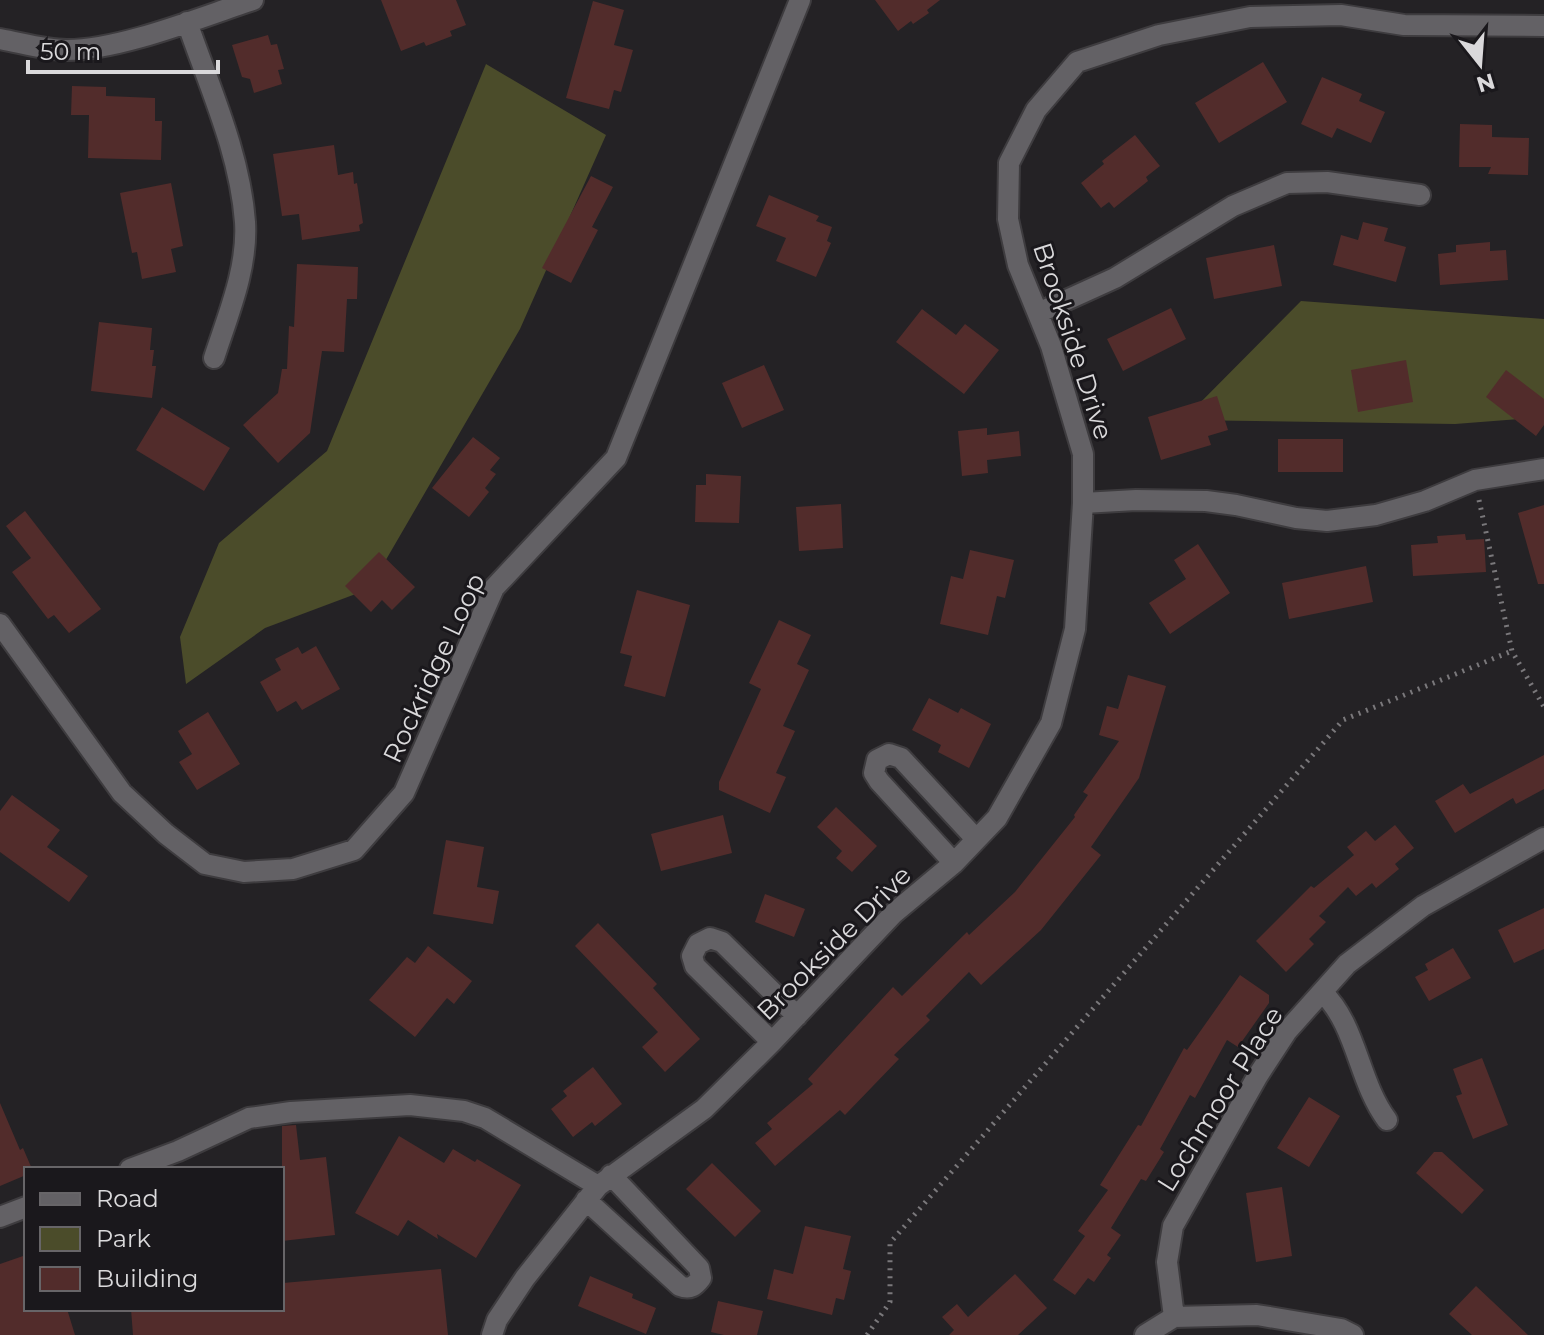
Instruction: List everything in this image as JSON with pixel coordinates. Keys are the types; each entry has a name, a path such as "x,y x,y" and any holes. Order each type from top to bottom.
{"street":[{"path":"0,39 68,50 122,41 253,0"},
{"name":"Rockridge Loop","path":"0,624 122,793 166,834 205,864 244,872 293,869 354,850 404,793 494,588 616,458 800,0"},
{"name":"Brookside Drive","path":"492,1335 497,1320 525,1278 598,1187 704,1109 894,913 954,863 997,818 1051,723 1075,629 1083,454 1051,346 1018,265 1008,219 1009,163 1036,110 1077,62 1241,9 1341,15 1404,25 1544,26"},
{"path":"187,22 234,160 245,223 239,280 214,358"},
{"path":"1038,313 1115,278 1233,206 1287,183 1327,182 1420,195"},
{"path":"1083,503 1206,501 1327,521 1399,510 1475,480 1544,469"},
{"path":"954,863 879,781 874,773 877,760 889,754 901,758 976,839"},
{"name":"Lochmoor Place","path":"1174,1317 1167,1262 1173,1226 1257,1077 1287,1031 1347,964 1423,906 1544,838"},
{"path":"772,1042 695,966 692,956 698,944 710,938 722,942 797,1016"},
{"path":"1322,992 1336,1005 1371,1097 1387,1120"},
{"path":"135,1167 249,1118 330,1108 410,1105 464,1111 485,1118 598,1187 699,1268 701,1278 698,1283 691,1287 680,1286 598,1187"},
{"path":"0,1217 24,1208"},
{"path":"1145,1335 1174,1317 1257,1315 1341,1329 1353,1335"}],"path":[{"path":"1475,480 1512,651 1544,707"},
{"path":"867,1335 890,1302 890,1243 1343,720 1512,651"}],"green space":[{"path":"486,64 606,135 520,329 369,589 265,628 186,684 180,637 219,543 327,451"},
{"path":"1301,301 1544,319 1544,417 1455,424 1183,420"}],"building":[{"path":"381,0 456,0 466,25 450,31 452,36 401,51"},
{"path":"875,0 940,0 927,10 929,13 898,31"},
{"path":"593,1 624,10 614,45 633,50 621,92 614,90 609,109 566,98"},
{"path":"268,35 271,45 277,44 284,69 278,70 282,84 254,93 250,79 242,77 232,45"},
{"path":"1263,62 1287,102 1219,143 1195,103"},
{"path":"1322,77 1362,94 1359,101 1385,112 1371,143 1337,128 1332,138 1301,124"},
{"path":"72,86 106,87 106,96 155,98 155,121 162,121 161,160 88,158 89,115 71,115"},
{"path":"1460,124 1492,125 1492,137 1529,138 1528,175 1488,174 1491,167 1459,167"},
{"path":"1135,135 1160,166 1146,177 1148,181 1114,208 1109,202 1101,208 1081,183 1104,164 1102,161"},
{"path":"334,145 338,175 353,172 363,223 359,225 360,231 302,240 299,214 282,216 273,154"},
{"path":"591,176 613,187 592,227 598,230 571,283 542,268"},
{"path":"171,183 183,246 171,249 176,272 142,279 137,252 132,253 120,193"},
{"path":"769,195 819,216 816,221 832,227 827,241 831,243 816,277 776,261 786,238 756,226"},
{"path":"1363,222 1388,228 1384,241 1406,247 1396,282 1333,265 1341,235 1358,240"},
{"path":"1490,242 1490,251 1506,250 1508,280 1440,285 1438,254 1456,252 1456,245"},
{"path":"1274,245 1282,286 1214,299 1206,258"},
{"path":"297,264 358,267 357,299 347,299 344,352 322,351 310,433 278,463 243,425 278,393 282,369 287,369 289,326 294,327"},
{"path":"1171,308 1186,339 1123,371 1107,339"},
{"path":"922,309 956,335 965,324 999,350 964,394 896,342"},
{"path":"99,322 152,328 150,350 154,350 152,366 156,366 152,398 91,391"},
{"path":"1406,360 1413,402 1358,412 1351,370"},
{"path":"764,365 784,410 742,428 722,383"},
{"path":"1506,370 1544,399 1544,425 1536,436 1486,397"},
{"path":"1217,396 1228,430 1208,436 1211,445 1161,460 1148,417"},
{"path":"162,407 230,448 204,491 136,450"},
{"path":"987,428 987,435 1019,431 1021,456 987,460 988,473 962,476 958,431"},
{"path":"473,437 500,458 490,470 496,474 485,488 489,492 469,517 432,488"},
{"path":"1278,439 1343,439 1343,472 1278,472"},
{"path":"706,474 741,476 739,523 695,522 696,485 706,485"},
{"path":"841,504 843,548 799,551 796,507"},
{"path":"1544,505 1544,584 1538,584 1518,513"},
{"path":"25,511 101,609 69,633 54,615 48,619 12,572 31,558 6,526"},
{"path":"1465,534 1466,540 1484,539 1486,572 1413,576 1411,545 1438,543 1437,536"},
{"path":"1198,544 1230,593 1170,634 1149,603 1186,579 1174,560"},
{"path":"970,550 1014,560 1005,598 997,596 988,635 940,624 951,576 963,579"},
{"path":"379,552 415,587 392,610 382,600 371,612 345,586"},
{"path":"1366,566 1373,602 1289,619 1282,583"},
{"path":"637,590 690,605 665,697 624,686 632,656 620,653"},
{"path":"779,620 811,635 797,664 809,670 783,726 795,731 776,773 786,777 770,813 719,790 719,782 761,689 749,683"},
{"path":"316,646 340,689 302,710 296,701 277,712 260,682 281,670 275,659 298,647 302,654"},
{"path":"1128,675 1166,686 1139,778 1091,847 1101,855 1041,930 981,985 969,972 926,1016 930,1020 894,1055 899,1059 845,1115 840,1110 775,1166 755,1143 772,1129 767,1123 813,1084 808,1079 893,987 902,996 967,932 969,935 1015,892 1075,817 1088,795 1083,792 1119,741 1099,735 1107,706 1118,709"},
{"path":"929,698 958,713 961,708 991,724 969,768 938,752 941,745 912,730"},
{"path":"208,712 240,764 197,790 179,762 192,754 178,731"},
{"path":"1544,755 1544,789 1516,804 1513,798 1455,833 1435,801 1463,784 1470,794"},
{"path":"12,795 60,830 47,847 88,876 69,902 0,852 0,811"},
{"path":"836,807 877,846 852,872 836,858 842,851 817,827"},
{"path":"723,815 732,853 661,871 651,834"},
{"path":"1395,825 1414,848 1395,864 1399,869 1376,888 1372,883 1356,896 1348,887 1319,916 1326,922 1309,939 1314,944 1286,972 1256,941 1311,886 1314,888 1354,855 1347,847 1366,831 1375,841"},
{"path":"446,840 484,847 477,887 499,891 493,924 433,914"},
{"path":"765,894 805,909 794,937 755,922"},
{"path":"1544,908 1544,949 1514,963 1498,930"},
{"path":"598,923 657,984 653,988 700,1039 665,1072 642,1047 658,1032 575,946"},
{"path":"428,946 472,981 454,1004 447,998 415,1037 369,1000 407,957 415,963"},
{"path":"1453,948 1471,978 1429,1001 1415,977 1428,970 1425,964"},
{"path":"1240,975 1269,995 1269,1003 1238,1047 1227,1040 1195,1098 1190,1095 1160,1149 1164,1152 1146,1181 1141,1179 1111,1228 1121,1235 1107,1255 1111,1258 1094,1282 1088,1278 1075,1295 1053,1280 1085,1236 1078,1231 1108,1190 1100,1185 1138,1125 1141,1126 1184,1048 1187,1050"},
{"path":"1482,1058 1508,1125 1473,1139 1456,1096 1462,1094 1453,1069"},
{"path":"593,1067 622,1104 595,1126 592,1122 573,1137 551,1109 567,1096 563,1091"},
{"path":"1309,1097 1340,1116 1309,1167 1277,1148"},
{"path":"0,1103 20,1150 23,1148 31,1167 24,1167 24,1176 0,1186"},
{"path":"296,1125 300,1160 326,1157 335,1235 284,1241 282,1126"},
{"path":"399,1136 444,1163 453,1149 521,1185 476,1258 408,1220 398,1236 355,1213"},
{"path":"1434,1152 1442,1152 1484,1190 1462,1214 1416,1173"},
{"path":"712,1163 761,1211 735,1237 686,1189"},
{"path":"1282,1187 1292,1256 1256,1262 1246,1193"},
{"path":"805,1226 851,1236 843,1269 851,1271 844,1300 836,1298 832,1315 767,1299 774,1269 793,1274"},
{"path":"24,1256 24,1311 68,1311 75,1335 0,1335 0,1264"},
{"path":"441,1269 448,1335 133,1335 131,1311 284,1311 284,1283"},
{"path":"1015,1274 1047,1308 1018,1335 949,1335 954,1330 942,1317 957,1304 968,1317"},
{"path":"590,1276 633,1294 632,1298 656,1308 646,1334 578,1306"},
{"path":"1476,1286 1528,1335 1472,1335 1449,1314"},
{"path":"718,1301 763,1311 757,1335 711,1332"}]}
